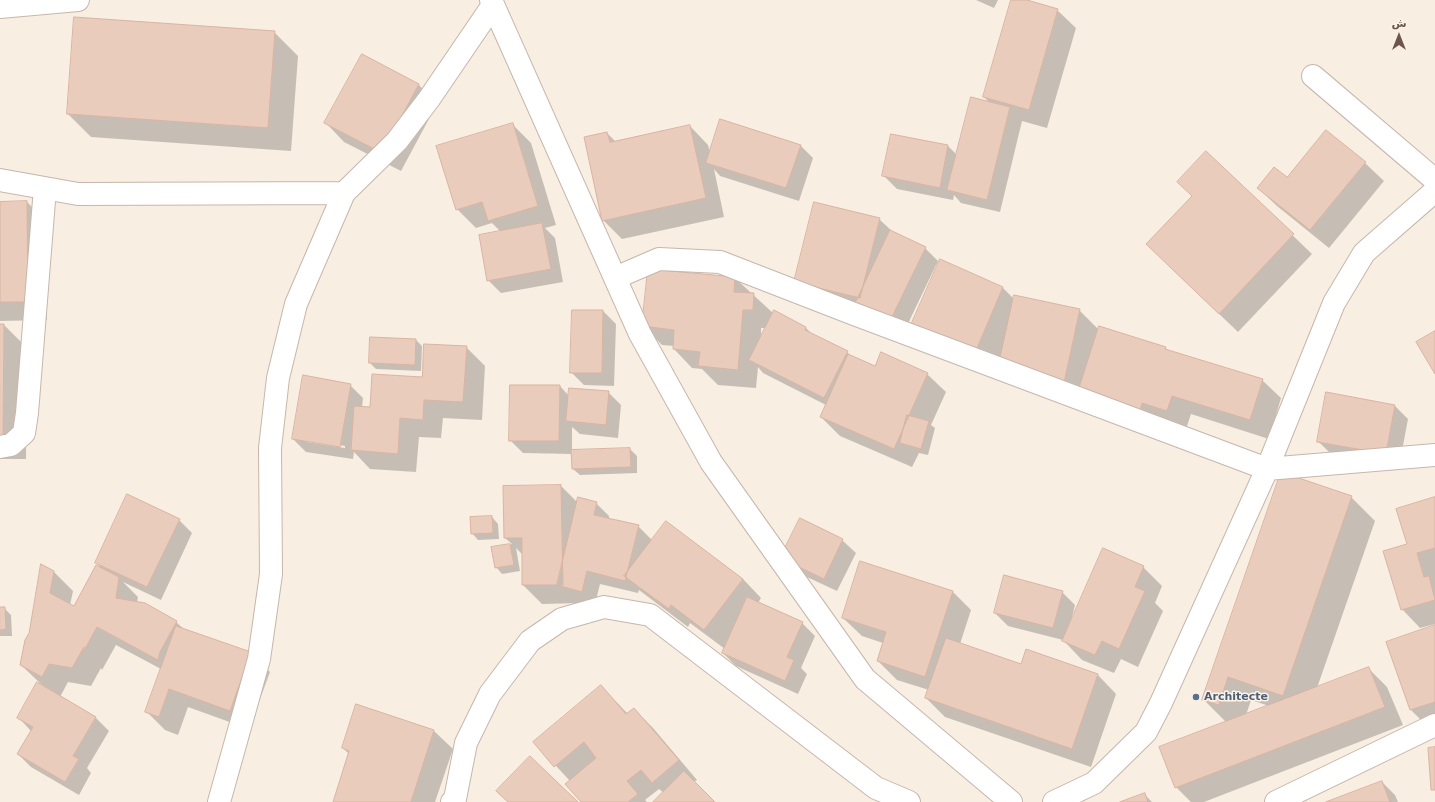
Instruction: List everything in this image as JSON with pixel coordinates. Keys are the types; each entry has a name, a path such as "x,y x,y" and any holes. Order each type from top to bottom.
{"street":[{"path":"0,7 78,0"},
{"path":"219,802 260,651 271,574 270,448 278,378 296,304 344,193 397,141 428,99 492,2"},
{"path":"492,2 640,334 711,462 865,679 1011,802"},
{"path":"1313,76 1435,180"},
{"path":"0,180 78,194 344,193"},
{"path":"0,448 11,445 24,433 27,413 45,188"},
{"path":"1054,802 1094,783 1146,732 1162,703 1267,469 1334,303 1364,253 1435,191"},
{"path":"615,278 659,259 720,262 846,311 1267,469 1435,455"},
{"path":"454,801 466,743 490,694 530,641 562,618 604,607 650,615 876,788 908,802"},
{"path":"1276,802 1435,724"}],"building":[{"path":"1011,0 1027,0 1058,9 1029,110 983,97"},
{"path":"74,17 275,31 268,128 67,114"},
{"path":"362,54 419,84 382,153 324,123"},
{"path":"971,97 1010,107 987,200 947,190"},
{"path":"720,119 801,145 786,188 706,163"},
{"path":"513,123 538,206 488,221 482,202 456,210 436,146"},
{"path":"690,125 706,198 602,221 584,137 607,132 610,142"},
{"path":"1326,130 1366,162 1310,230 1257,188 1274,167 1287,177"},
{"path":"891,134 948,145 940,188 882,176"},
{"path":"1206,151 1294,234 1219,314 1146,244 1192,196 1177,182"},
{"path":"27,201 28,302 0,302 0,202"},
{"path":"814,202 880,218 860,298 794,282"},
{"path":"542,223 551,269 487,281 479,235"},
{"path":"890,230 926,247 890,321 855,304"},
{"path":"940,259 1003,287 975,353 911,325"},
{"path":"648,269 735,277 734,292 754,293 753,310 743,310 738,370 698,366 700,352 673,349 674,330 642,326"},
{"path":"1014,295 1080,309 1064,383 998,368"},
{"path":"572,310 603,310 602,373 570,373"},
{"path":"774,310 806,327 805,330 848,351 824,398 749,360"},
{"path":"0,324 4,324 3,436 0,436"},
{"path":"1099,326 1166,347 1165,349 1263,379 1250,420 1172,396 1167,411 1142,403 1139,414 1077,395"},
{"path":"1435,331 1435,374 1416,342"},
{"path":"370,337 416,339 415,365 369,363"},
{"path":"424,344 467,346 463,402 424,400 423,420 400,418 398,454 351,450 354,406 370,407 372,374 422,377"},
{"path":"881,352 928,373 894,449 820,417 848,354 875,366"},
{"path":"303,375 351,384 340,447 292,439"},
{"path":"510,385 560,385 559,441 509,441"},
{"path":"569,388 609,391 606,425 566,421"},
{"path":"1326,392 1395,405 1386,454 1317,442"},
{"path":"907,415 929,421 921,449 900,443"},
{"path":"630,448 631,467 572,469 571,450"},
{"path":"1281,472 1352,496 1283,696 1228,677 1219,705 1202,700"},
{"path":"561,485 563,585 522,585 522,538 504,538 503,486"},
{"path":"127,494 180,519 147,587 95,563"},
{"path":"578,497 597,502 594,515 639,525 625,581 587,571 582,592 557,585"},
{"path":"1435,497 1435,548 1417,553 1424,577 1429,576 1435,600 1401,610 1383,551 1407,544 1396,509"},
{"path":"492,516 493,533 471,534 470,517"},
{"path":"800,518 843,539 824,579 780,558"},
{"path":"666,521 743,579 704,630 671,605 669,609 624,576"},
{"path":"510,544 514,565 495,568 491,547"},
{"path":"1103,548 1144,566 1135,587 1145,591 1119,649 1102,641 1095,655 1062,641"},
{"path":"860,561 953,591 925,677 877,661 886,632 842,618"},
{"path":"41,564 54,571 50,593 74,606 96,565 119,577 116,598 145,603 177,621 160,652 158,660 97,627 82,654 84,647 72,668 49,664 42,677 20,665 25,640 29,633"},
{"path":"1004,575 1063,591 1053,628 994,613"},
{"path":"747,597 803,622 787,657 794,660 785,681 722,653"},
{"path":"0,607 5,607 6,629 0,630"},
{"path":"1435,625 1435,702 1410,710 1386,642"},
{"path":"176,626 251,652 230,711 169,689 159,717 145,712"},
{"path":"946,638 1021,664 1026,649 1098,674 1072,749 925,698"},
{"path":"1369,667 1385,707 1175,788 1159,747"},
{"path":"37,682 96,717 73,756 79,759 65,782 17,754 33,727 17,718"},
{"path":"601,685 626,714 634,708 679,760 652,783 641,770 627,781 638,794 628,802 581,802 565,784 596,758 584,742 554,767 533,742"},
{"path":"356,704 434,730 411,802 333,802 349,751 342,748"},
{"path":"1435,747 1435,790 1431,790 1428,748"},
{"path":"530,756 578,802 508,802 496,791"},
{"path":"684,771 715,802 653,802"},
{"path":"1382,781 1390,802 1326,802"},
{"path":"1145,793 1148,802 1120,802"}],"place":[{"name":"Architecte","path":"1196,697"}]}
